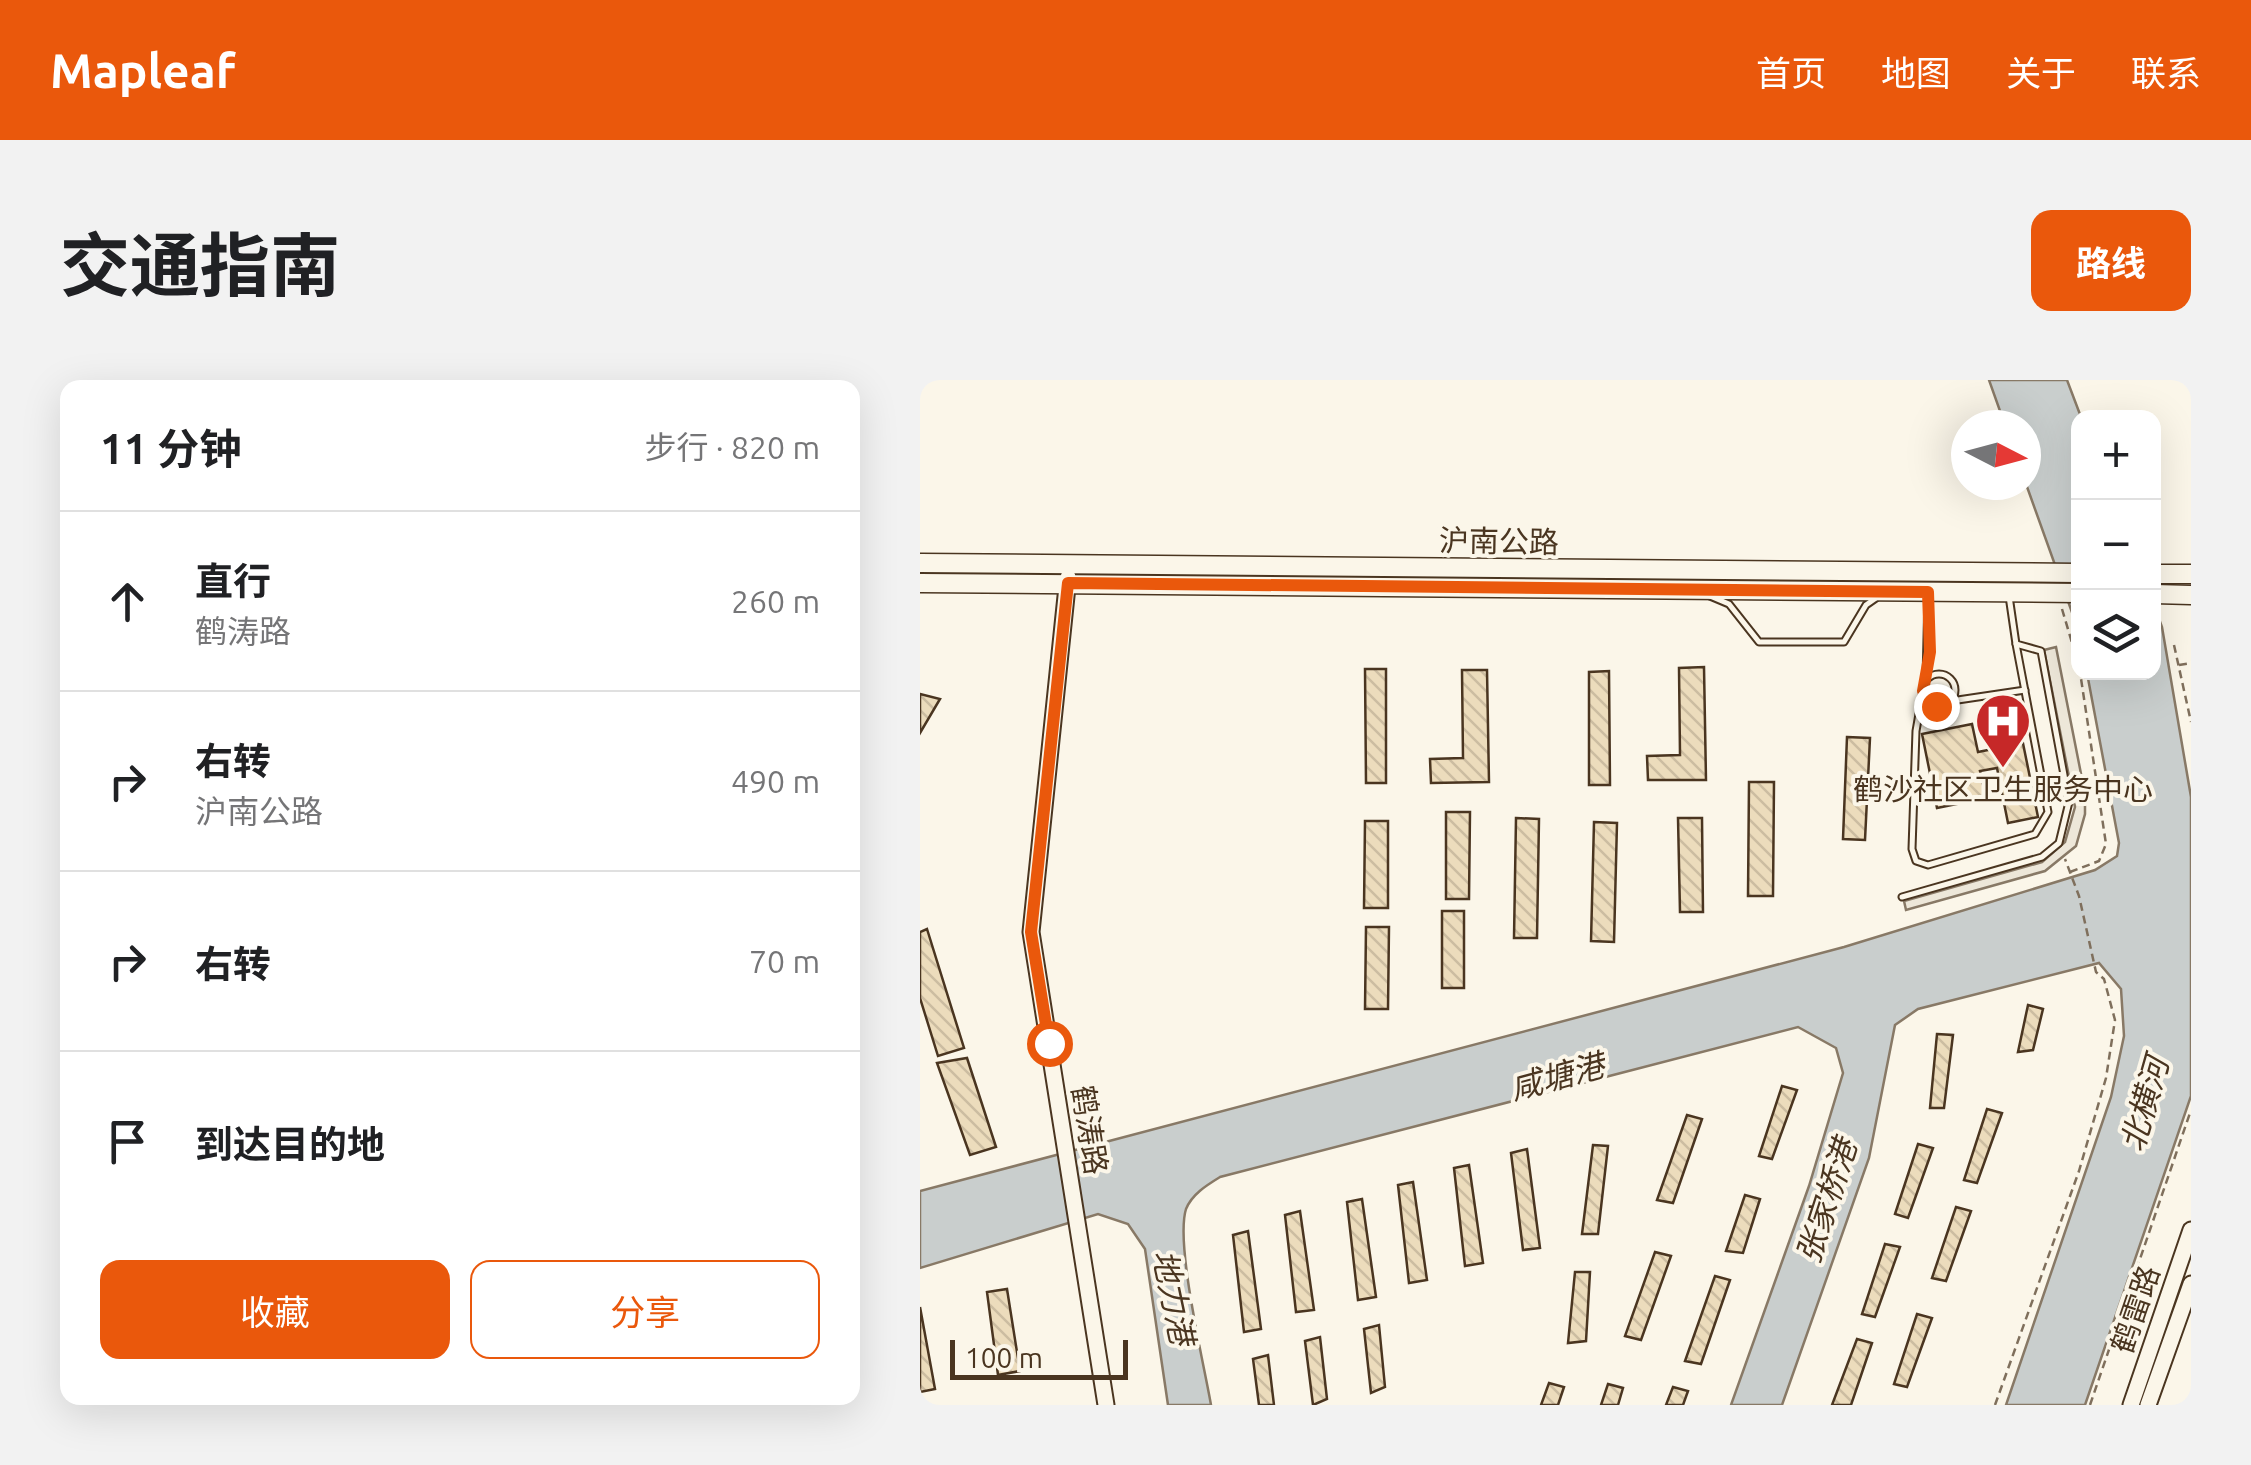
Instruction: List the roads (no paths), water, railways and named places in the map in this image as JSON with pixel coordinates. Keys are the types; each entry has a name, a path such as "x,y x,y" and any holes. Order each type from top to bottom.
{"main road":[{"name":"沪南公路","path":"920,563 1068,574 1693,590 2071,594"},
{"name":"沪南公路","path":"920,583 1068,574 2071,573"},
{"path":"2162,574 2191,574"}],"street":[{"name":"鹤涛路","path":"1068,574 1031,932 1106,1405"},
{"name":"鹤雷路","path":"2130,1405 2191,1230"},
{"name":"鹤雷路","path":"2148,1405 2191,1284"}],"lane":[{"path":"1693,590 1729,604 1759,642 1844,642 1866,605 1886,592"},
{"path":"1928,592 1926,680 1916,731 1912,849 1924,866 2028,838 2046,820 2009,593"},
{"path":"1902,897 2042,857 2064,832 2069,802 2041,651 2016,644"},
{"path":"1926,680 1940,673 1950,678 1955,687 1950,701"},
{"path":"1923,691 1936,706 2025,690"}],"water":[{"path":"1989,380 2067,380 2078,410 2071,410 2071,609 2032,500 2041,500 2041,410 2000,410"},
{"path":"2161,624 2191,797 2191,1096 2085,1405 2006,1405 2111,1097 2124,1036 2121,989 2099,963 1918,1009 1895,1025 1869,1158 1782,1405 1731,1405 1809,1186 1843,1073 1836,1048 1798,1027 1220,1177 1210,1183 1186,1209 1184,1249 1211,1405 1168,1405 1145,1249 1128,1224 1098,1214 920,1268 920,1191 1844,947 2095,870 2117,856 2119,843 2088,680 2161,680"}],"place":[{"name":"鹤沙社区卫生服务中心","path":"2003,770"}],"water label":[{"name":"咸塘港","path":"1557,1076"},
{"name":"北横河","path":"2144,1104"},
{"name":"张家桥港","path":"1826,1201"},
{"name":"地力港","path":"1174,1297"}]}
